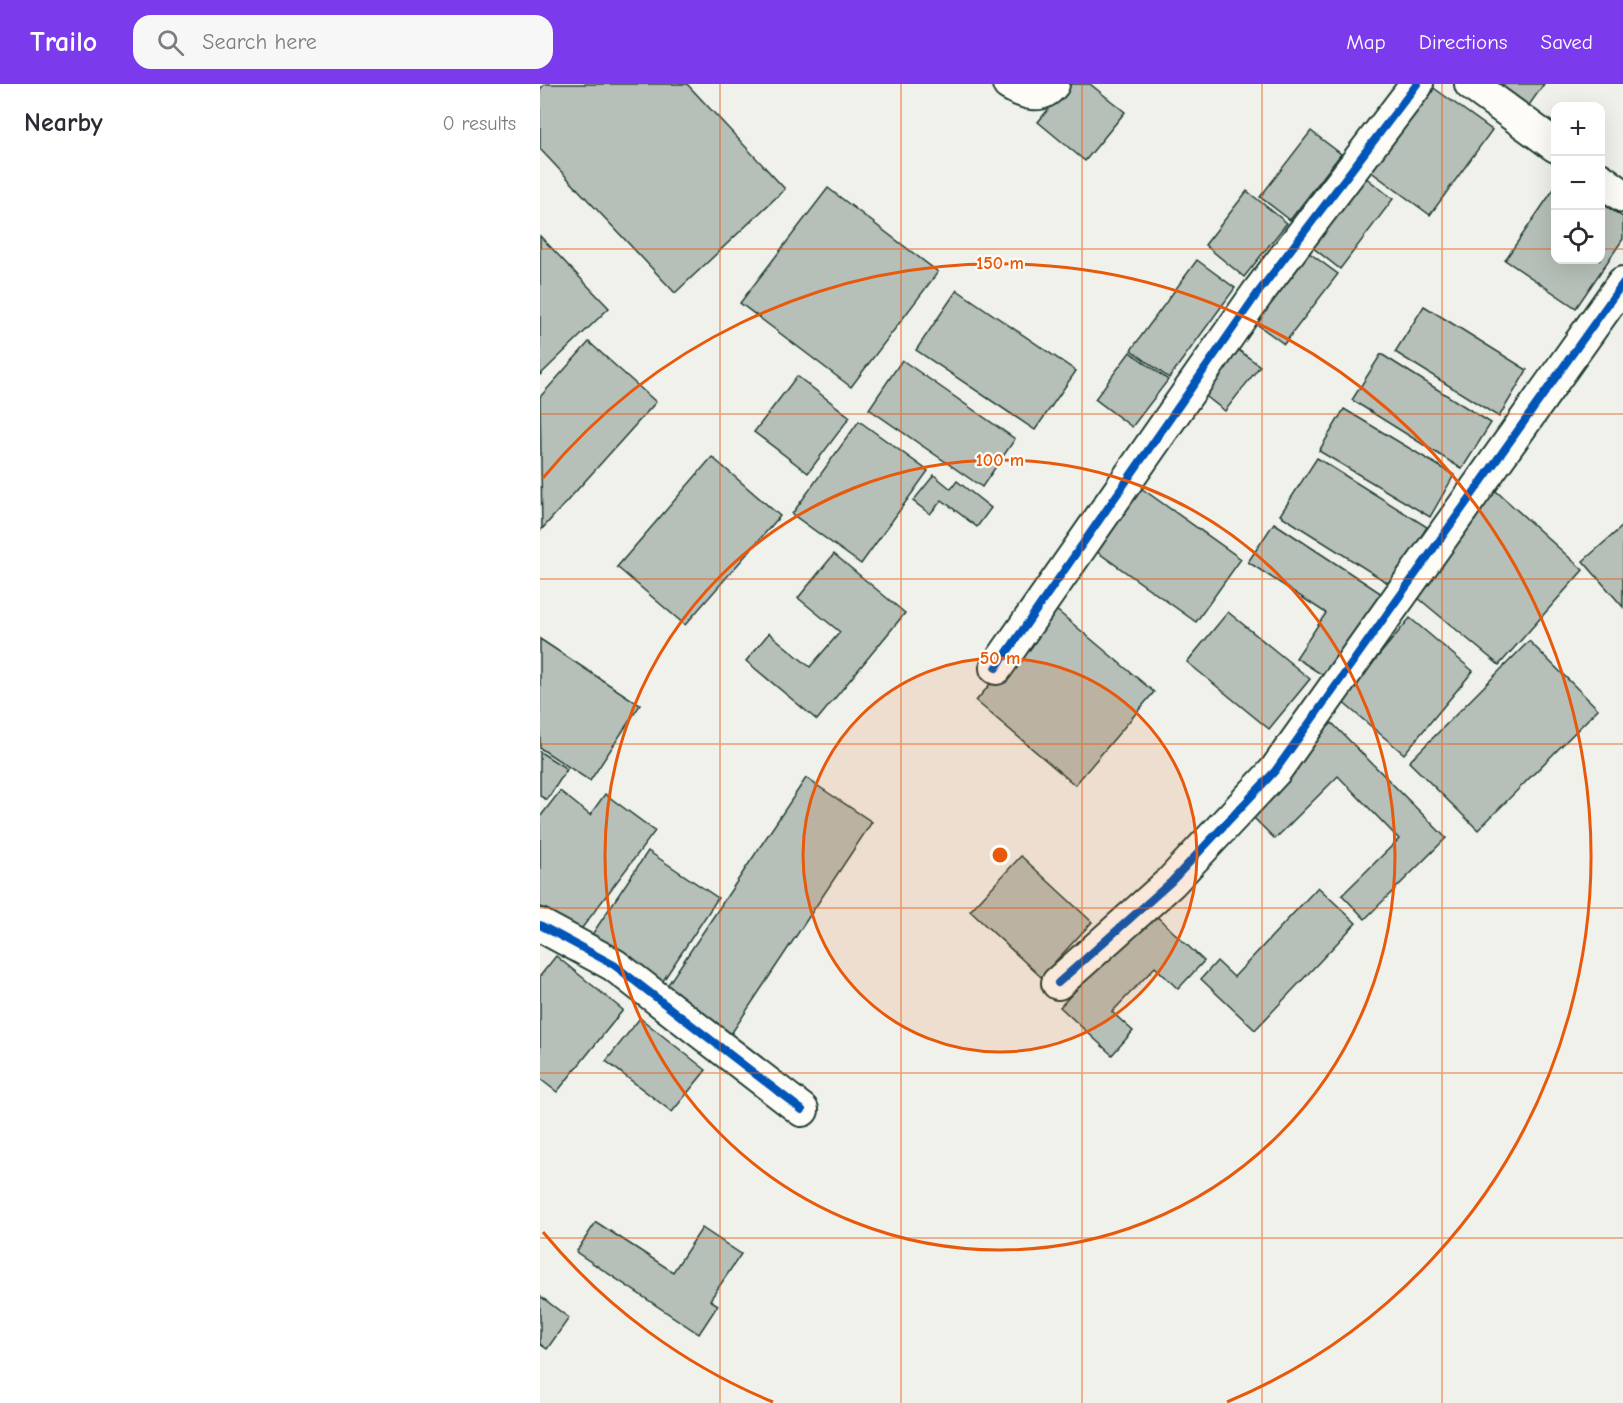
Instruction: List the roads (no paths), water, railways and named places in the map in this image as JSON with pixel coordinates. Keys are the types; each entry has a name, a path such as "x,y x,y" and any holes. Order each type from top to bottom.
{"street":[{"path":"1009,84 1037,94 1047,91 1053,84"},
{"path":"996,668 1257,294 1417,84"},
{"path":"1471,84 1551,142"},
{"path":"1605,183 1623,196"},
{"path":"1058,983 1171,882 1275,771 1623,283"},
{"path":"540,925 614,965 802,1110"}]}
